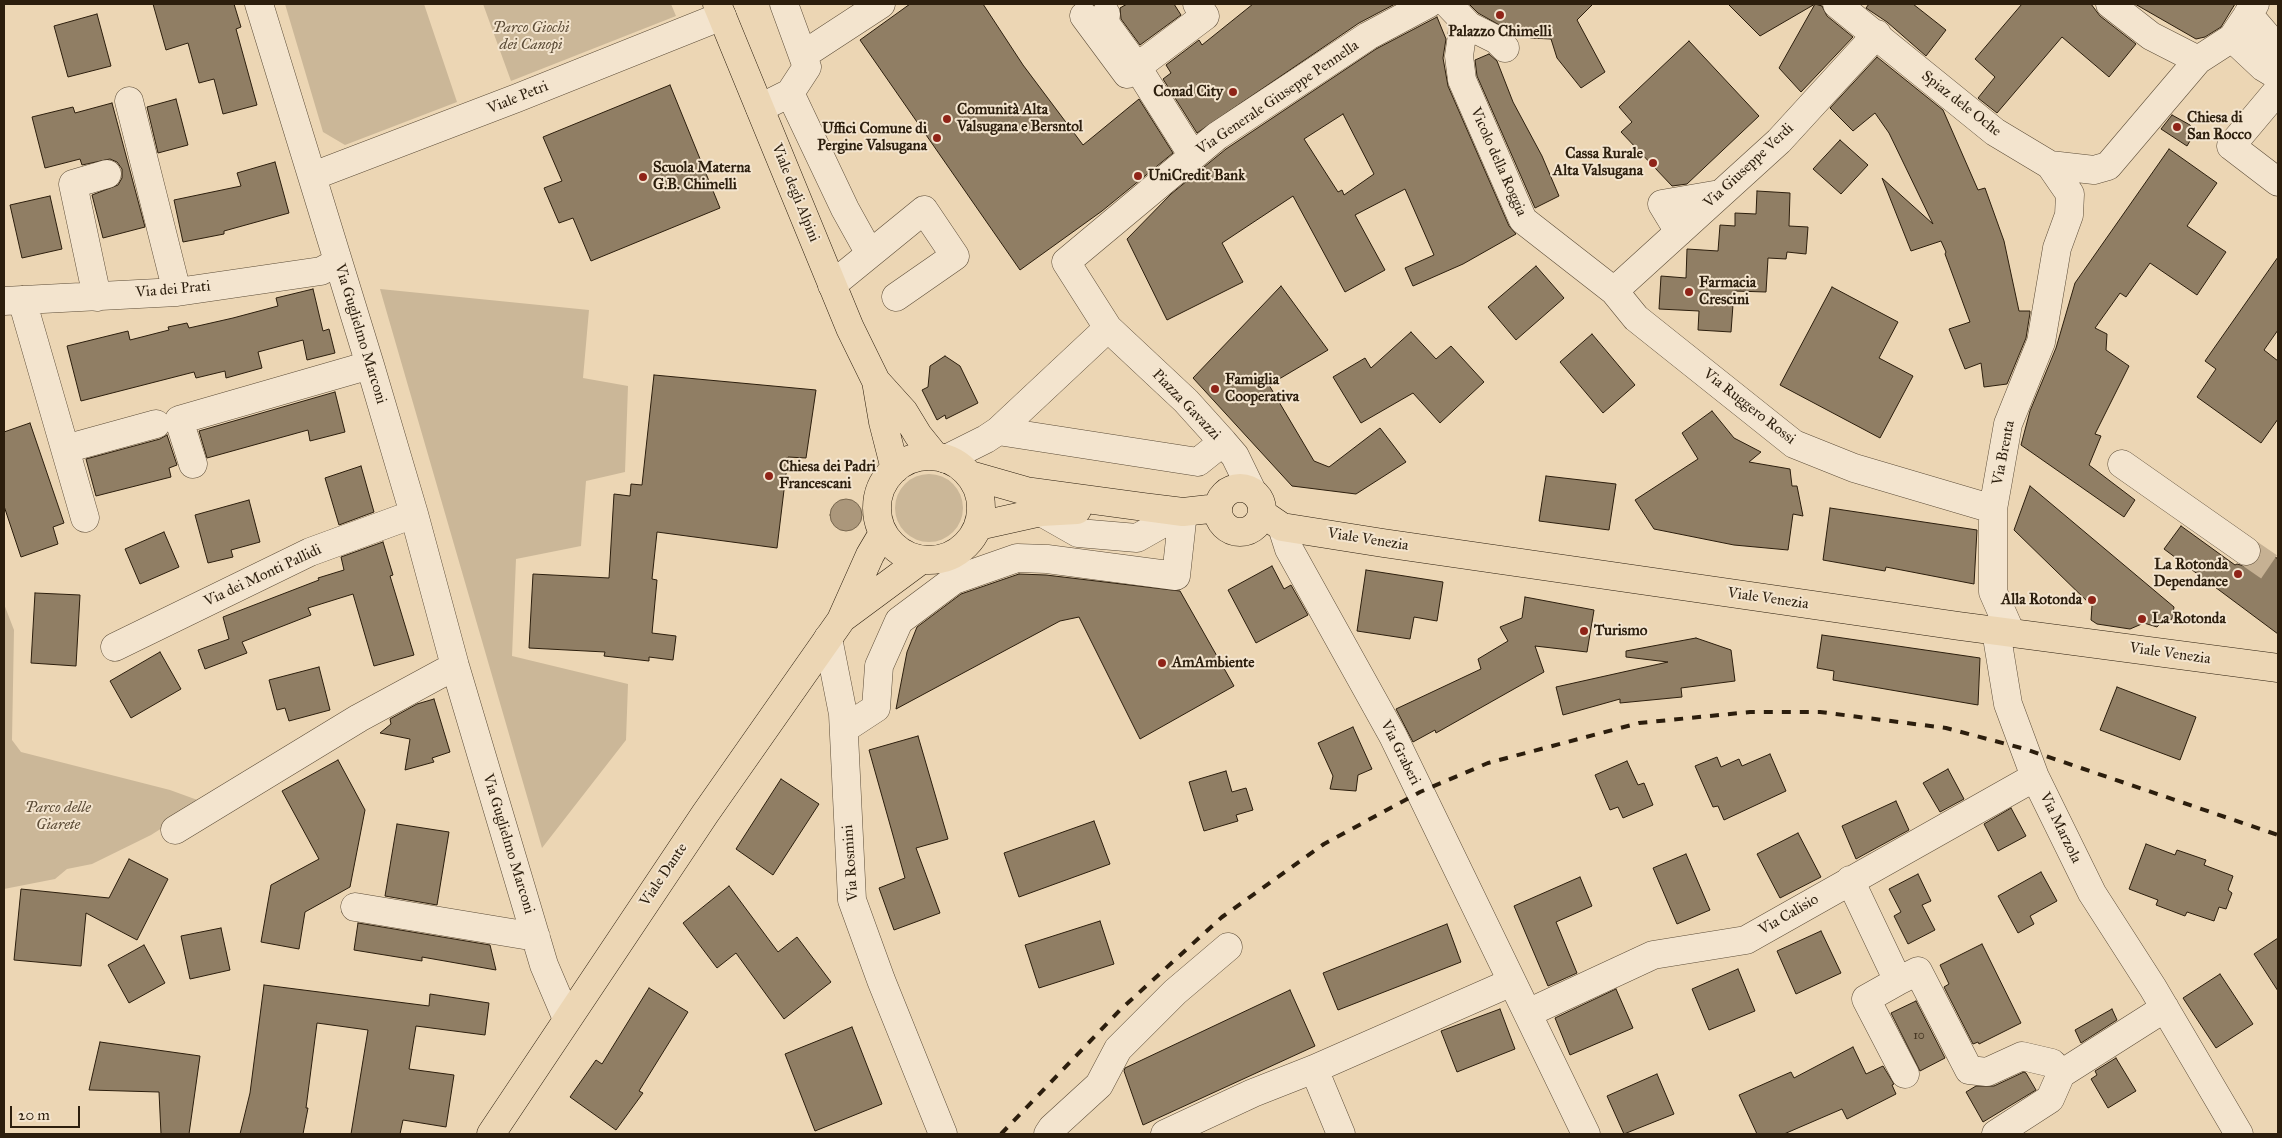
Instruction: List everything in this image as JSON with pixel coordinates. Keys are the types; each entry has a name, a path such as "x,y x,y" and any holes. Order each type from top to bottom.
{"main road":[{"name":"Viale degli Alpini","path":"719,10 850,328 876,381"},
{"path":"876,381 904,412 918,435 941,458"},
{"path":"876,381 883,422 895,469"},
{"path":"917,458 941,458 959,465 970,475 979,491 982,509 978,526 971,540 959,552 939,560 920,560 907,556 894,548 883,533 878,520 877,506 880,491 895,469 917,458"},
{"path":"970,475 1026,491 1144,507 1183,512 1218,508 1222,523 1227,528 1242,533 1256,527 1266,510"},
{"name":"Viale Venezia","path":"1218,508 1224,495 1230,490 1238,488 1266,510 1392,544 1995,630 2278,668"},
{"path":"978,526 1041,512 1144,507"},
{"name":"Viale Dante","path":"491,1134 705,814 835,628 870,555 883,533"},
{"name":"Viale Dante","path":"835,628 920,560"}],"street":[{"name":"Via Guglielmo Marconi","path":"259,4 370,365 414,514 455,666 544,965 567,1019"},
{"path":"760,108 790,93 807,66 784,4"},
{"path":"803,56 881,4"},
{"path":"1137,67 1205,16 1197,4"},
{"name":"Via Generale Giuseppe Pennella","path":"1066,262 1216,136 1368,36 1428,4"},
{"path":"2110,4 2151,36 2198,60"},
{"name":"Spiaz dele Oche","path":"1846,6 1994,132 2050,165 2094,170 2108,166 2198,60 2232,38"},
{"path":"2278,49 2252,9 2232,38 2263,67 2278,76"},
{"name":"Viale Petri","path":"313,176 517,98 719,10"},
{"path":"1456,13 1468,26 1497,40 1505,48"},
{"name":"Vicolo della Roggia","path":"1456,13 1462,80 1523,220 1614,291"},
{"path":"1095,15 1105,23 1137,67 1193,156"},
{"name":"Via Giuseppe Verdi","path":"1614,291 1779,141 1877,34"},
{"path":"2278,90 2231,146 2278,182"},
{"path":"790,93 845,209 870,254"},
{"path":"129,101 177,292"},
{"name":"Spiaz dele Oche","path":"2050,165 2070,194 2069,215 2056,248 2050,290"},
{"path":"97,297 73,184 107,174"},
{"path":"832,285 924,210 955,256 896,297"},
{"name":"Via dei Prati","path":"13,300 177,292 321,271 338,262"},
{"name":"Piazza Gavazzi","path":"1066,262 1108,328 1186,401 1235,456 1266,510"},
{"name":"Via Brenta","path":"1995,630 1993,509 2008,424 2041,342 2050,290"},
{"name":"Via Ruggero Rossi","path":"1614,291 1636,318 1794,444 1854,468 1993,509"},
{"path":"13,300 65,449 85,518"},
{"path":"941,458 986,439 998,431 1108,328"},
{"path":"193,464 180,420 370,365"},
{"path":"65,449 156,424"},
{"path":"998,431 1198,462 1223,442"},
{"path":"2122,464 2246,550"},
{"name":"Via Graberi","path":"1266,510 1290,549 1393,736 1586,1134"},
{"path":"1041,512 1078,533 1137,538 1183,512"},
{"path":"844,729 876,708 879,666 899,621 954,580 1017,558 1047,558 1176,576 1183,512"},
{"name":"Via dei Monti Pallidi","path":"115,647 310,552 414,514"},
{"name":"Via Rosmini","path":"835,628 837,672 844,729 852,900 881,980 943,1134"},
{"name":"Via Marzola","path":"1995,630 2008,704 2036,777 2092,893 2165,1008 2239,1134"},
{"path":"175,830 360,718 455,666"},
{"name":"Via Calisio","path":"1528,1013 1653,955 1746,940 2036,777"},
{"path":"1850,880 1898,981"},
{"path":"355,907 536,937"},
{"path":"1048,1134 1052,1128 1099,1085 1118,1049 1175,992 1228,947"},
{"path":"1905,1074 1866,999 1918,971 1969,1070 1987,1072 2022,1056 2052,1063 2061,1074"},
{"path":"1165,1134 1253,1093 1314,1069 1512,982"},
{"path":"1996,1134 2050,1100 2061,1074 2165,1008"},
{"path":"1314,1069 1341,1134"}],"green space":[{"path":"285,4 424,4 457,102 345,145 323,132"},
{"name":"Parco Giochi dei Canopi","path":"483,4 671,4 676,16 511,81"},
{"path":"380,289 589,310 583,378 628,386 625,472 586,481 581,546 516,559 512,656 628,684 626,740 542,848"},
{"path":"929,474 942,477 953,484 960,495 963,508 960,521 953,532 942,539 929,542 916,539 905,532 898,521 895,508 898,495 905,484 916,477"},
{"name":"Parco delle Giarete","path":"4,604 14,630 12,740 21,752 170,790 203,802 151,835 92,864 67,869 55,879 4,889"}],"shaded area":[{"path":"846,499 852,500 857,504 861,509 861,521 857,526 852,530 846,531 840,530 835,526 831,521 830,515 831,509 835,504 840,500"}],"building":[{"path":"153,4 234,4 241,27 236,29 257,105 223,114 214,79 199,83 188,43 166,50"},
{"name":"Comunità Alta Valsugana e Bersntol","path":"910,4 983,4 1023,65 1083,145 1139,99 1173,153 1102,211 1020,270 860,40"},
{"path":"1127,4 1174,4 1181,15 1140,45 1121,19 1120,8"},
{"path":"1253,4 1395,4 1359,23 1197,133 1163,79 1171,73 1166,65 1199,40 1202,45"},
{"path":"1469,4 1593,4 1577,20 1605,72 1581,88 1557,58 1551,39 1531,38 1510,31 1478,13"},
{"path":"1728,4 1815,4 1760,36"},
{"path":"1815,4 1822,6 1827,16 1853,37 1801,92 1779,68"},
{"path":"1869,4 1913,4 1946,30 1926,56 1887,22 1866,8"},
{"path":"2022,4 2091,4 2100,16 2136,44 2109,77 2062,37 1997,113 1978,98 1995,77 1975,59"},
{"path":"2135,4 2235,4 2221,27 2205,37 2196,39"},
{"path":"97,14 111,66 68,77 54,26"},
{"path":"1437,17 1446,39 1443,58 1448,86 1509,226 1516,234 1463,264 1413,286 1405,268 1434,255 1405,189 1355,215 1385,270 1345,292 1293,196 1222,243 1243,282 1167,320 1127,239 1171,194 1226,149 1376,49","holes":["1343,114 1374,174 1344,195 1342,190 1338,192 1304,139"]},
{"path":"1689,41 1759,116 1687,184 1672,186 1621,132 1632,122 1619,107"},
{"path":"1489,54 1497,61 1513,102 1542,156 1559,196 1535,208 1477,76 1475,60"},
{"path":"1877,57 1943,110 1978,190 1985,188 2004,241 2019,311 2030,311 2026,338 2007,384 1984,387 1981,363 1965,369 1949,329 1970,322 1945,254 1946,252 1941,241 1911,251 1882,178 1933,224 1889,133 1875,113 1853,131 1830,108"},
{"path":"670,85 720,208 591,261 573,218 559,223 544,188 562,181 543,137"},
{"path":"176,99 188,145 158,153 147,107"},
{"path":"112,103 145,227 103,238 92,195 118,185 122,178 122,169 117,162 110,159 82,165 80,159 45,168 32,117 73,107 75,113"},
{"name":"Chiesa di San Rocco","path":"2172,115 2190,125 2193,129 2194,134 2187,146 2161,129"},
{"path":"1840,140 1868,165 1841,194 1813,169"},
{"path":"2169,149 2217,183 2187,226 2226,252 2197,295 2150,263 2126,297 2120,293 2095,328 2107,334 2106,350 2129,366 2095,434 2101,436 2089,465 2135,500 2124,517 2021,445 2030,411 2056,348 2075,283"},
{"path":"275,162 289,213 224,231 224,234 183,242 174,200 241,186 237,173"},
{"path":"1757,191 1790,193 1789,226 1808,227 1806,254 1787,252 1786,259 1768,258 1766,292 1734,291 1731,332 1698,330 1699,311 1659,309 1661,276 1686,278 1687,249 1718,251 1720,225 1735,226 1735,213 1756,214"},
{"path":"50,196 62,249 22,258 10,205"},
{"path":"2278,257 2278,330 2264,350 2278,361 2278,419 2261,443 2197,397 2216,369 2205,361"},
{"path":"1536,266 1564,298 1516,340 1488,307"},
{"path":"1281,286 1328,350 1269,385 1314,461 1329,467 1380,428 1406,462 1356,494 1292,486 1193,378"},
{"path":"1832,287 1898,322 1879,358 1913,376 1880,438 1780,385"},
{"path":"313,289 323,331 329,329 335,353 307,360 303,340 258,352 262,368 226,378 225,371 196,378 194,372 81,401 67,346 128,331 130,340 169,330 168,327 187,323 189,328 233,318 278,306 276,298"},
{"path":"1411,332 1436,359 1451,346 1484,382 1440,423 1413,393 1361,423 1333,377 1365,358 1371,368"},
{"path":"1592,334 1635,385 1603,413 1560,362"},
{"path":"945,356 960,366 978,403 946,419 945,415 937,420 922,390 928,387 930,366"},
{"path":"654,375 816,390 806,458 788,457 777,548 657,532 652,579 657,580 652,633 676,636 673,660 649,657 649,661 604,656 605,652 529,648 533,574 609,578 614,494 630,496 631,484 642,485"},
{"path":"335,392 345,432 310,441 308,430 207,458 199,431"},
{"path":"1712,411 1734,438 1761,452 1749,462 1790,469 1792,486 1797,486 1803,516 1793,514 1788,550 1734,545 1654,529 1635,500 1698,459 1682,433"},
{"path":"30,423 64,523 53,527 58,544 21,557 4,506 4,432"},
{"path":"167,435 177,465 169,468 171,477 96,496 86,459 160,439"},
{"path":"361,466 374,512 339,525 325,478"},
{"path":"1546,476 1616,484 1609,530 1539,521"},
{"path":"2030,486 2174,607 2172,619 2157,627 2144,623 2130,629 2097,624 2091,620 2092,606 2014,530"},
{"path":"249,500 260,542 231,550 233,557 208,563 195,515"},
{"path":"1830,508 1977,530 1974,584 1886,567 1885,571 1823,560"},
{"name":"La Rotonda Dependance","path":"2181,526 2235,565 2253,565 2259,560 2260,546 2278,559 2278,634 2164,549"},
{"path":"164,532 179,567 140,584 125,549"},
{"path":"383,542 393,575 390,576 414,655 374,666 353,594 308,608 311,615 242,642 247,653 205,669 198,650 229,639 223,617 319,580 318,578 344,570 341,557"},
{"path":"1272,566 1284,589 1291,585 1308,615 1256,643 1228,590"},
{"path":"1366,570 1443,582 1437,621 1414,617 1410,639 1357,631"},
{"name":"AmAmbiente","path":"1019,574 1046,575 1180,591 1234,686 1140,739 1079,617 1060,621 896,709 907,652 917,627 961,594"},
{"path":"35,593 80,595 76,666 31,663"},
{"path":"1525,597 1594,610 1587,652 1535,646 1544,672 1436,733 1435,730 1413,742 1396,709 1481,669 1478,659 1508,641 1500,627 1522,618"},
{"path":"1822,635 1980,658 1978,705 1833,680 1834,671 1817,668"},
{"path":"1696,638 1731,650 1735,681 1681,688 1682,697 1620,703 1620,699 1563,715 1556,687 1668,662 1626,657 1626,651"},
{"path":"160,652 181,689 131,718 110,681"},
{"path":"319,667 330,710 289,721 285,708 277,710 269,680"},
{"path":"2117,687 2196,717 2180,760 2100,730"},
{"path":"434,699 450,752 432,758 434,762 405,770 410,739 380,733 391,724 390,719 417,704"},
{"path":"1353,727 1372,769 1358,775 1356,791 1330,789 1333,776 1318,743"},
{"path":"918,736 948,839 916,848 940,913 894,930 879,888 905,878 869,750"},
{"path":"1770,754 1786,791 1724,820 1718,806 1713,807 1695,766 1717,757 1721,767 1739,759 1742,766"},
{"path":"338,760 365,810 350,887 305,912 299,949 261,942 271,885 319,859 282,791"},
{"path":"1627,761 1638,785 1644,783 1653,805 1623,818 1618,807 1610,810 1595,775"},
{"path":"1948,769 1964,799 1940,812 1923,783"},
{"path":"1226,771 1232,792 1246,788 1253,810 1236,815 1238,821 1204,831 1189,782"},
{"path":"781,779 819,804 773,875 736,849"},
{"path":"1896,801 1909,830 1856,859 1842,826"},
{"path":"2011,808 2026,836 1998,851 1984,824"},
{"path":"1094,821 1110,864 1019,897 1004,853"},
{"path":"397,824 449,832 437,905 385,896"},
{"path":"1798,833 1821,877 1780,898 1757,854"},
{"path":"2146,844 2175,855 2177,850 2206,860 2204,865 2233,876 2228,890 2232,893 2226,909 2219,907 2214,921 2187,912 2185,916 2156,905 2158,900 2129,889"},
{"path":"1686,854 1710,910 1677,924 1653,868"},
{"path":"129,859 168,879 137,940 86,913 81,966 14,960 21,889 109,898"},
{"path":"2041,872 2057,901 2030,916 2034,924 2018,933 1998,896"},
{"path":"1918,874 1931,901 1922,905 1935,930 1908,944 1894,916 1901,912 1889,889"},
{"path":"1580,877 1592,906 1556,922 1577,973 1548,986 1514,906"},
{"path":"729,886 778,952 797,937 831,982 784,1019 736,953 717,968 683,923"},
{"path":"1100,921 1114,964 1039,988 1025,945"},
{"path":"358,923 490,945 496,970 422,957 422,961 354,950"},
{"path":"1447,924 1461,962 1338,1010 1323,973"},
{"path":"221,928 230,970 190,979 181,936"},
{"path":"1821,931 1841,973 1796,994 1777,951"},
{"path":"2278,938 2278,991 2254,954"},
{"path":"1982,944 2021,1023 1979,1044 1978,1042 1973,1044 1944,987 1949,984 1940,965"},
{"path":"144,945 165,983 129,1003 108,965"},
{"path":"1738,969 1755,1011 1709,1030 1692,989"},
{"path":"2220,974 2253,1024 2216,1048 2183,998"},
{"path":"264,985 429,1006 430,994 489,1003 485,1035 416,1026 409,1069 454,1075 446,1127 403,1120 400,1134 351,1134 368,1030 317,1023 306,1108 308,1108 303,1134 240,1134 250,1093"},
{"path":"649,988 688,1012 639,1091 643,1093 616,1130 570,1097 596,1060 602,1064"},
{"path":"1616,989 1633,1028 1570,1055 1555,1018"},
{"path":"1290,990 1315,1046 1143,1125 1124,1071 1125,1068"},
{"path":"1916,1001 1945,1058 1920,1071 1891,1013"},
{"path":"1500,1009 1515,1049 1457,1072 1441,1031"},
{"path":"2112,1009 2117,1020 2081,1043 2075,1030"},
{"path":"852,1027 882,1104 815,1131 785,1054"},
{"path":"100,1042 200,1056 189,1134 161,1134 159,1092 89,1090"},
{"path":"1853,1047 1866,1074 1883,1066 1894,1084 1892,1085 1896,1094 1847,1119 1842,1109 1784,1134 1757,1134 1739,1095 1791,1072 1794,1078"},
{"path":"2116,1058 2136,1091 2108,1108 2091,1079 2097,1075 2095,1071"},
{"path":"2024,1072 2036,1090 1983,1122 1966,1092 1976,1086 1994,1086"},
{"path":"1657,1074 1674,1114 1624,1134 1607,1096"}],"tunnel":[{"path":"2246,551 2278,573"}],"railway":[{"path":"1001,1134 1120,1010 1222,917 1324,844 1420,792 1488,763 1639,723 1750,712 1820,712 1946,728 2025,749 2278,835"}],"place":[{"name":"Palazzo Chimelli","path":"1500,15"},
{"name":"Conad City","path":"1233,92"},
{"name":"Comunità Alta Valsugana e Bersntol","path":"947,119"},
{"name":"Chiesa di San Rocco","path":"2177,127"},
{"name":"Uffici Comune di Pergine Valsugana","path":"937,138"},
{"name":"Cassa Rurale Alta Valsugana","path":"1653,163"},
{"name":"UniCredit Bank","path":"1138,176"},
{"name":"Scuola Materna G.B. Chimelli","path":"643,177"},
{"name":"Farmacia Crescini","path":"1689,292"},
{"name":"Famiglia Cooperativa","path":"1215,389"},
{"name":"Chiesa dei Padri Francescani","path":"769,476"},
{"name":"La Rotonda Dependance","path":"2238,574"},
{"name":"Alla Rotonda","path":"2092,600"},
{"name":"La Rotonda","path":"2142,619"},
{"name":"Turismo","path":"1584,631"},
{"name":"AmAmbiente","path":"1162,663"}]}
